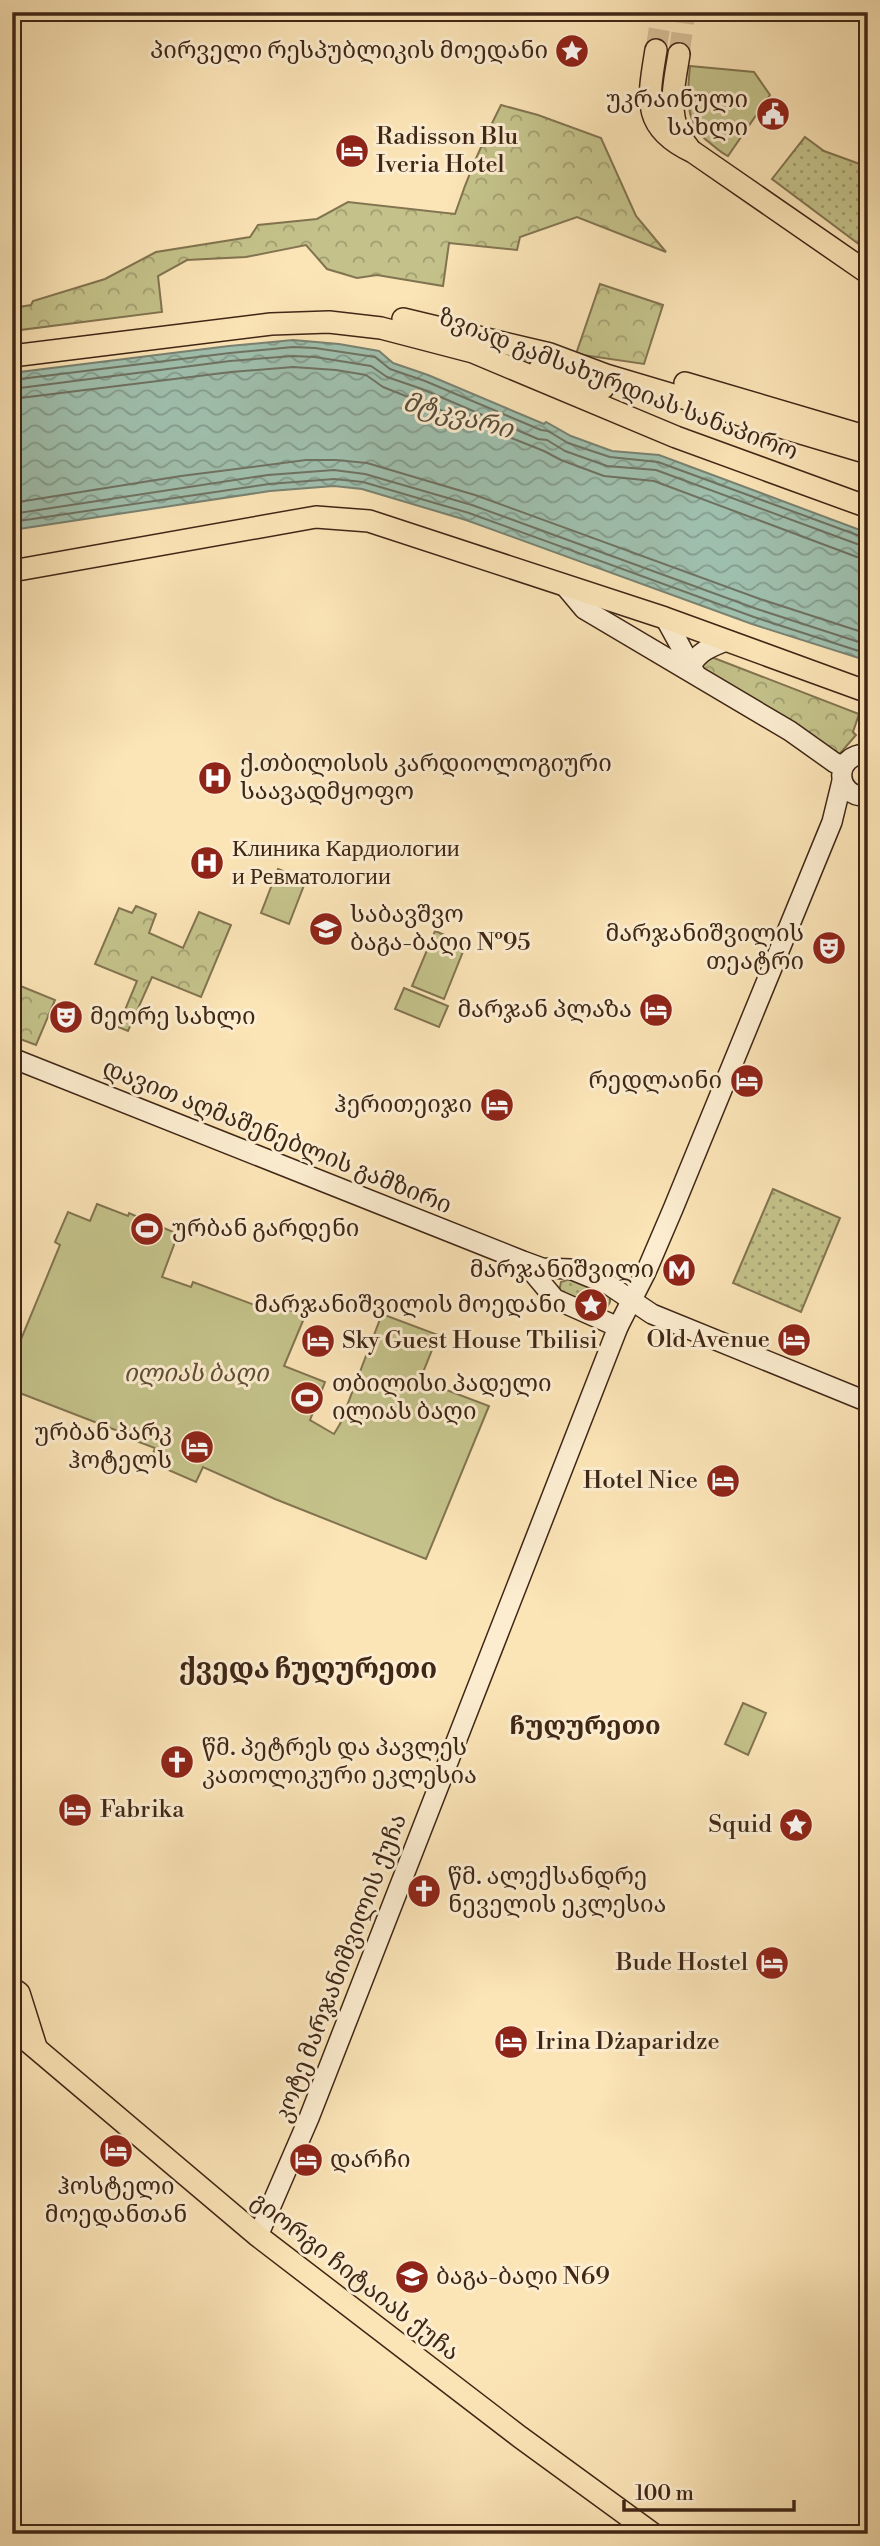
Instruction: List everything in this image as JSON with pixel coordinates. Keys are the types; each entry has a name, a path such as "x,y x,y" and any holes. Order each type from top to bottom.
{"main road":[{"path":"693,152 678,134 672,114 679,55 673,61 668,61 661,59 656,51 649,96 654,120 672,141 693,152 868,273"},
{"name":"ზვიად გამსახურდიას სანაპირო","path":"12,345 263,311 333,309 379,314 553,355 606,374 868,453"},
{"name":"ზვიად გამსახურდიას სანაპირო","path":"12,356 297,322 329,322 381,328 473,352 676,437 868,507"},
{"path":"473,352 541,368 868,468"},
{"path":"553,355 606,362 649,373 868,437"},
{"path":"12,571 316,517 369,521 665,618 868,692"},
{"path":"563,584 584,609 693,670 790,731 835,763 856,760 846,788 864,796"},
{"path":"665,618 693,670"},
{"path":"693,670 696,656 726,640"},
{"name":"კოტე მარჯანიშვილის ქუჩა","path":"258,2236 309,2118 618,1327 673,1209 856,760"},
{"name":"კოტე მარჯანიშვილის ქუჩა","path":"832,822 846,805 864,796"},
{"name":"დავით აღმაშენებლის გამზირი","path":"12,1058 523,1261 542,1268 559,1268"},
{"name":"დავით აღმაშენებლის გამზირი","path":"523,1261 547,1289"},
{"path":"618,1327 555,1299 547,1289 547,1279 559,1268 570,1269 609,1284 652,1314 868,1402"},
{"name":"გიორგი ჩიტაიას ქუჩა","path":"15,2000 37,2049"},
{"name":"გიორგი ჩიტაიას ქუჩა","path":"12,2028 258,2236 388,2337 653,2534"}],"green space":[{"path":"690,66 754,72 770,95 728,156 702,135 691,118 688,98"},
{"path":"501,105 601,138 636,216 666,252 577,217 520,237 517,250 449,243 443,286 377,275 357,278 327,269 306,245 246,257 187,260 158,276 162,312 12,331 12,308 31,305 33,301 105,279 156,252 250,237 258,225 317,219 348,202 455,214"},
{"path":"805,137 824,151 868,167 868,251 772,179"},
{"path":"600,284 663,305 644,364 576,354"},
{"path":"706,657 859,714 853,732 856,735 837,757 699,673"},
{"path":"278,869 306,880 289,924 261,913"},
{"path":"136,906 156,914 149,933 183,948 199,912 231,925 201,997 152,977 128,1031 118,1027 137,981 95,964 119,908 132,913"},
{"path":"435,931 466,944 444,999 412,986"},
{"path":"18,985 55,1000 36,1045 12,1036 12,1001"},
{"path":"404,988 448,1006 439,1027 395,1009"},
{"path":"773,1189 840,1218 801,1312 733,1283"},
{"name":"ილიას ბაღი","path":"97,1204 128,1216 129,1213 178,1234 162,1277 191,1287 193,1282 268,1310 271,1303 305,1316 284,1366 325,1382 310,1420 334,1434 382,1314 438,1335 420,1380 489,1406 426,1559 275,1499 203,1467 196,1482 150,1462 155,1448 131,1439 131,1436 12,1390 12,1361 60,1245 55,1242 68,1212 90,1221"},
{"path":"570,1279 610,1296 606,1309 598,1310 559,1292 561,1282"},
{"path":"743,1703 766,1713 748,1755 725,1744"}],"water":[{"name":"მტკვარი","path":"293,340 379,351 393,363 544,424 546,422 571,436 612,451 659,455 868,533 868,661 752,624 466,520 362,489 334,486 270,491 12,530 12,373"}],"tunnel":[{"path":"656,50 662,12"},
{"path":"679,54 685,12"}],"place":[{"name":"პირველი რესპუბლიკის მოედანი","path":"572,51"},
{"name":"უკრაინული სახლი","path":"773,114"},
{"name":"Radisson Blu Iveria Hotel","path":"352,151"},
{"name":"ქ.თბილისის კარდიოლოგიური საავადმყოფო","path":"215,778"},
{"name":"Клиника Кардиологии и Ревматологии","path":"207,863"},
{"name":"საბავშვო ბაგა-ბაღი №95","path":"326,929"},
{"name":"მარჯანიშვილის თეატრი","path":"829,948"},
{"name":"მარჯან პლაზა","path":"656,1010"},
{"name":"მეორე სახლი","path":"66,1017"},
{"name":"რედლაინი","path":"747,1081"},
{"name":"ჰერითეიჯი","path":"497,1105"},
{"name":"ურბან გარდენი","path":"147,1229"},
{"name":"მარჯანიშვილი","path":"679,1270"},
{"name":"მარჯანიშვილის მოედანი","path":"591,1305"},
{"name":"Old Avenue","path":"794,1340"},
{"name":"Sky Guest House Tbilisi","path":"318,1341"},
{"name":"თბილისი პადელი ილიას ბაღი","path":"307,1398"},
{"name":"ურბან პარკ ჰოტელს","path":"197,1447"},
{"name":"Hotel Nice","path":"723,1481"},
{"name":"წმ. პეტრეს და პავლეს კათოლიკური ეკლესია","path":"177,1762"},
{"name":"Fabrika","path":"75,1810"},
{"name":"Squid","path":"796,1825"},
{"name":"წმ. ალექსანდრე ნეველის ეკლესია","path":"424,1891"},
{"name":"Bude Hostel","path":"772,1963"},
{"name":"Irina Dżaparidze","path":"511,2042"},
{"name":"ჰოსტელი მოედანთან","path":"116,2151"},
{"name":"დარჩი","path":"306,2160"},
{"name":"ბაგა-ბაღი N69","path":"412,2277"}],"district":[{"name":"ქვედა ჩუღურეთი","path":"308,1669"},
{"name":"ჩუღურეთი","path":"585,1726"}]}
